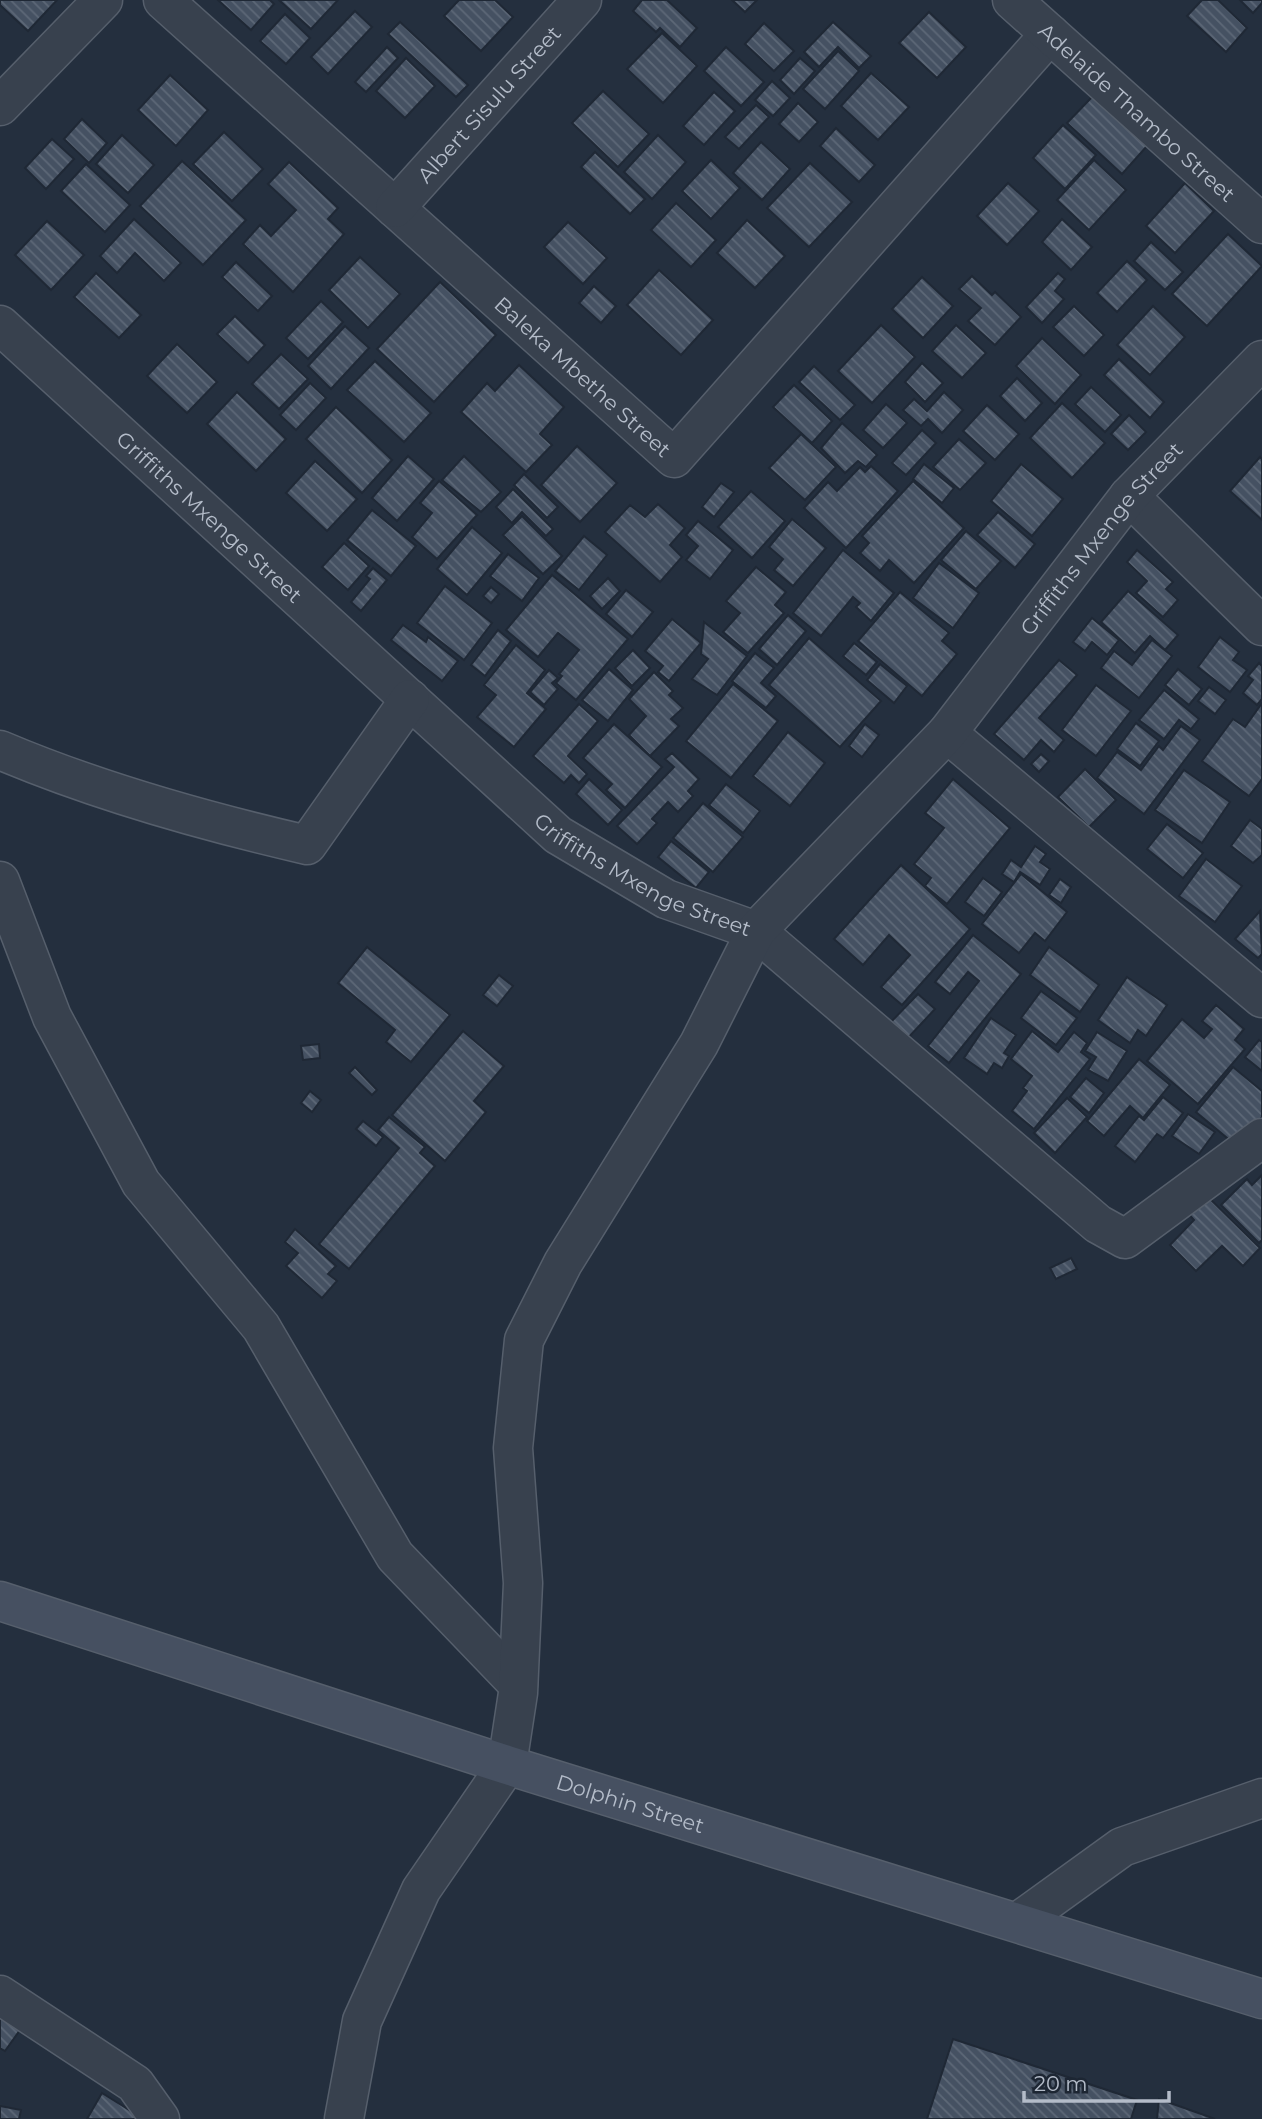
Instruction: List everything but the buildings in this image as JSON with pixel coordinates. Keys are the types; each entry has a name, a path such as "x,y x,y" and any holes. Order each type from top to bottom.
{"street":[{"path":"0,106 103,0"},
{"name":"Baleka Mbethe Street","path":"163,0 674,458 1050,34"},
{"name":"Albert Sisulu Street","path":"395,208 582,0"},
{"name":"Adelaide Thambo Street","path":"1012,0 1262,224"},
{"name":"Griffiths Mxenge Street","path":"0,325 558,835 666,900 756,931 947,733 1129,496 1262,360"},
{"path":"1129,496 1262,626"},
{"path":"0,750 68,779 231,827 307,845 410,699"},
{"path":"947,733 1262,998"},
{"path":"0,881 11,946 141,1183 261,1326 395,1556 518,1684"},
{"path":"344,2119 362,2021 421,1890 507,1765 518,1684 523,1583 513,1448 524,1340 563,1263 699,1044 756,931 1098,1224 1125,1239 1262,1138"},
{"name":"Dolphin Street","path":"0,1601 507,1765 1262,1999"},
{"path":"1018,1922 1122,1847 1262,1798"},
{"path":"0,1995 135,2084 160,2119"}]}
